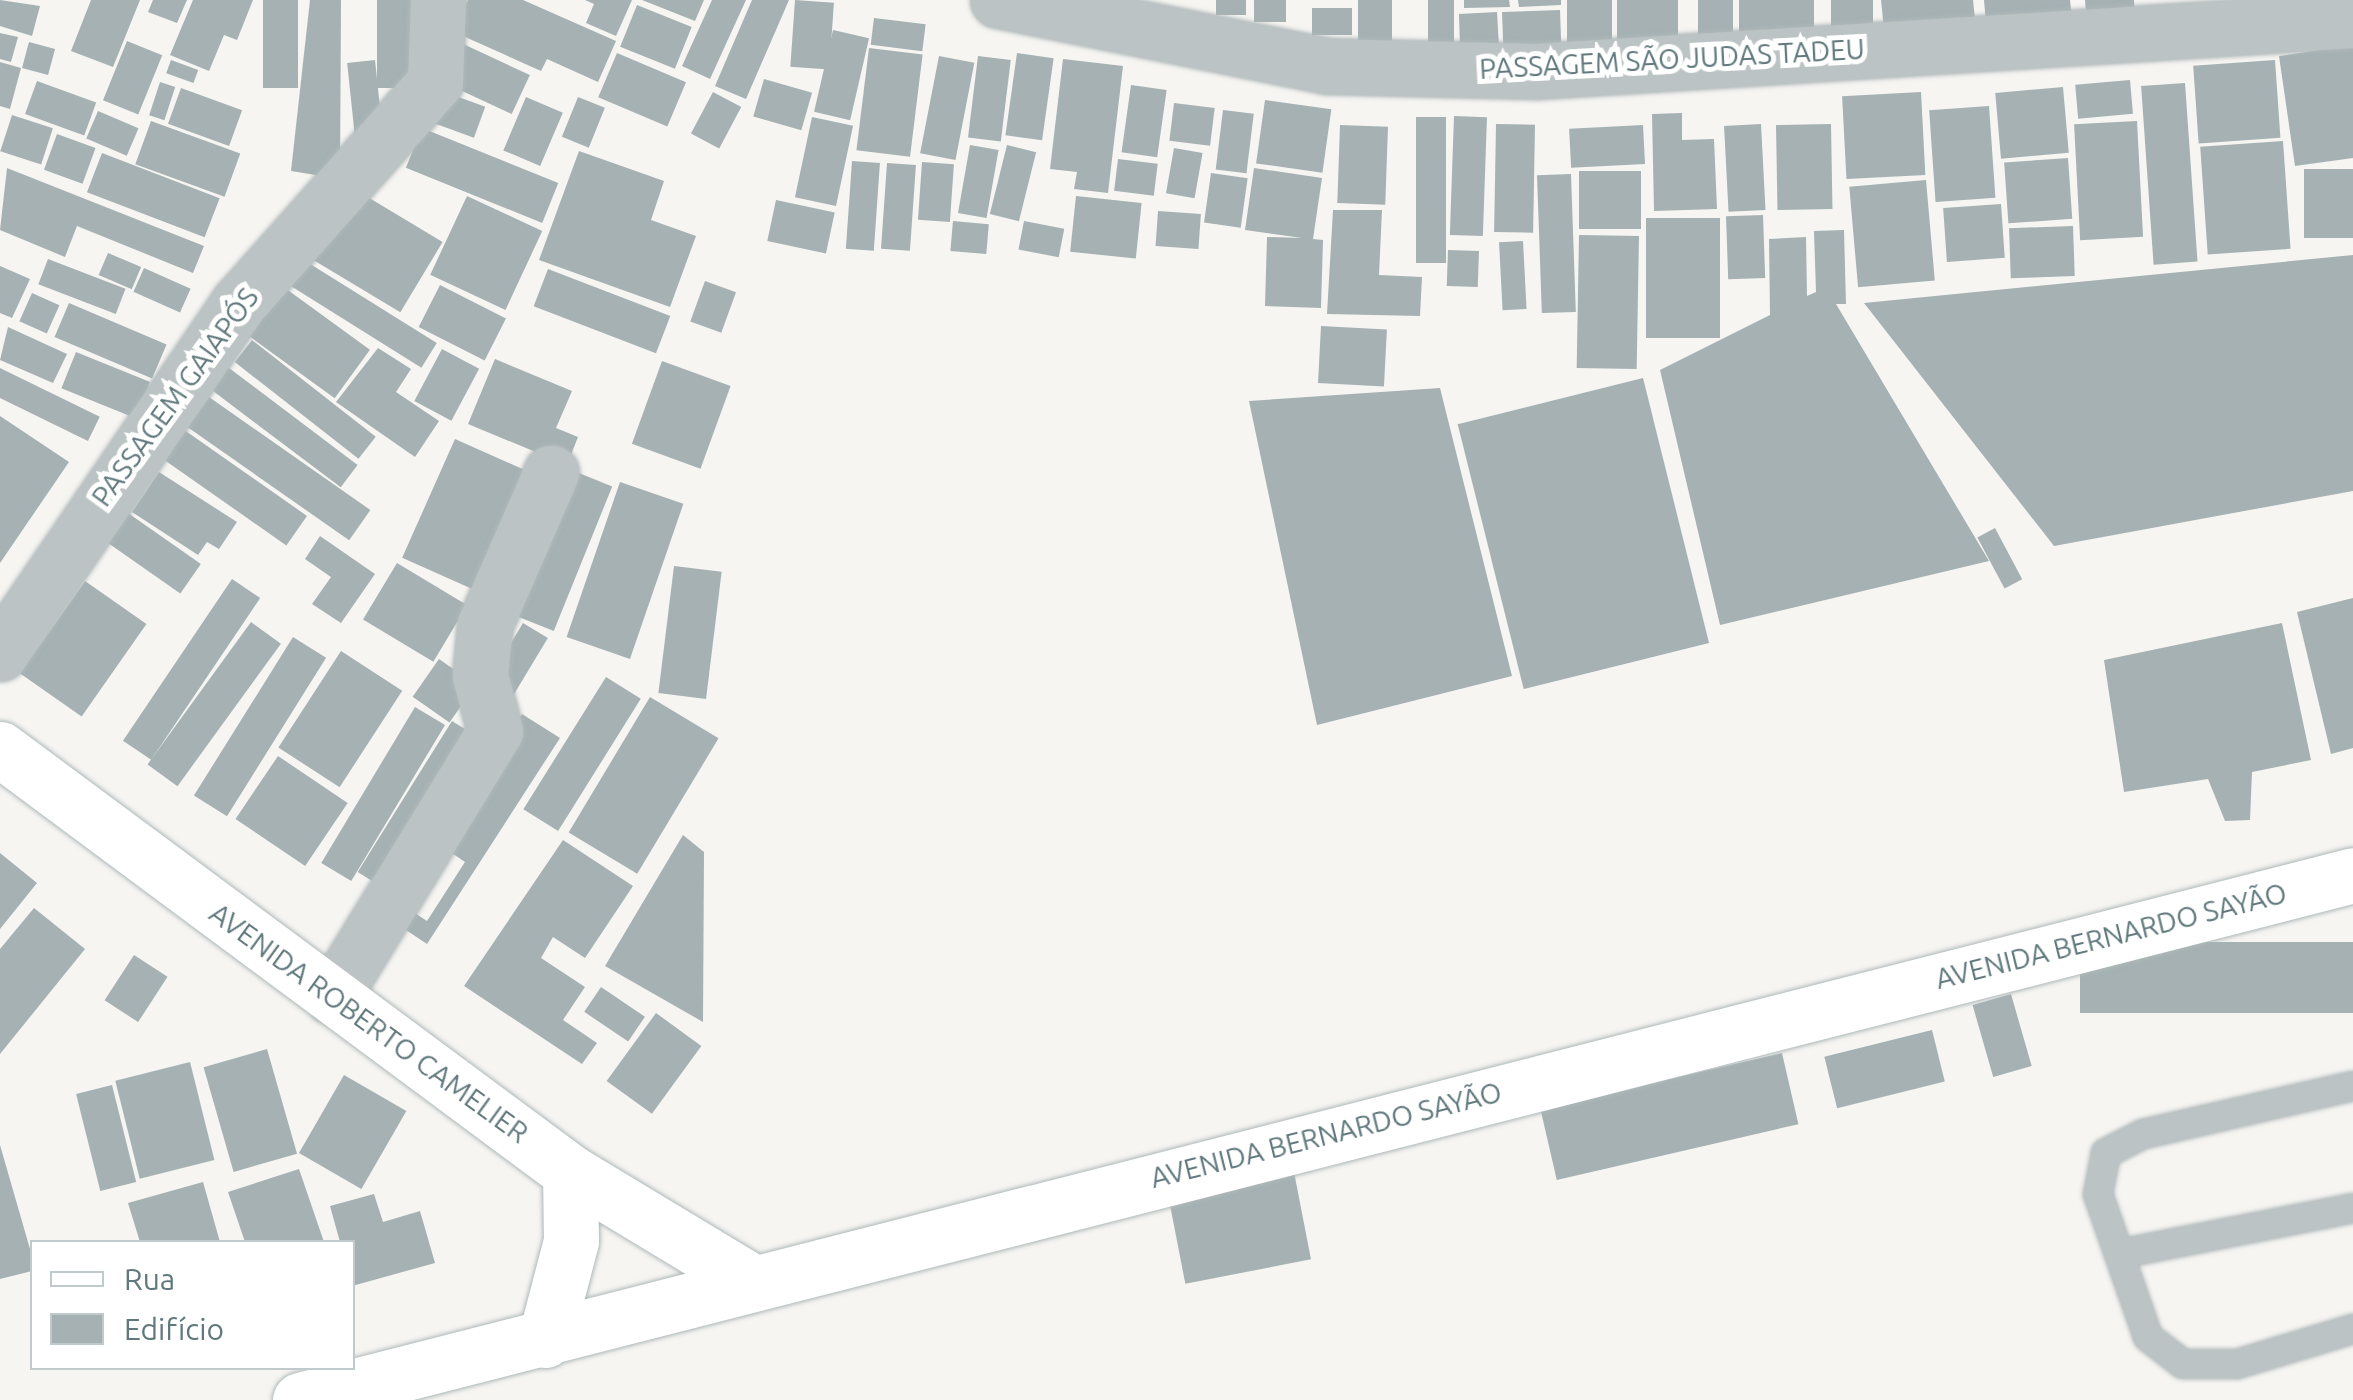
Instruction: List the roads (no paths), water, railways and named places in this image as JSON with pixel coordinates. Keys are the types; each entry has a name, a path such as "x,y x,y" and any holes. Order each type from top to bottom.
{"main road":[{"name":"AVENIDA ROBERTO CAMELIER","path":"0,750 570,1172 749,1280"},
{"name":"AVENIDA BERNARDO SAYÃO","path":"300,1400 545,1340 749,1280 2353,875"},
{"path":"545,1340 571,1241 570,1172"}],"street":[{"name":"PASSAGEM GAIAPÓS","path":"0,653 239,303 434,82 438,0"},
{"name":"PASSAGEM SÃO JUDAS TADEU","path":"998,0 1327,66 1518,70 2353,20"},
{"path":"332,997 495,731 480,676 485,624 551,474"}],"lane":[{"path":"2353,1086 2143,1134 2106,1153 2098,1194 2148,1337 2183,1364 2237,1364 2353,1330"},
{"path":"2119,1254 2353,1208"}]}
